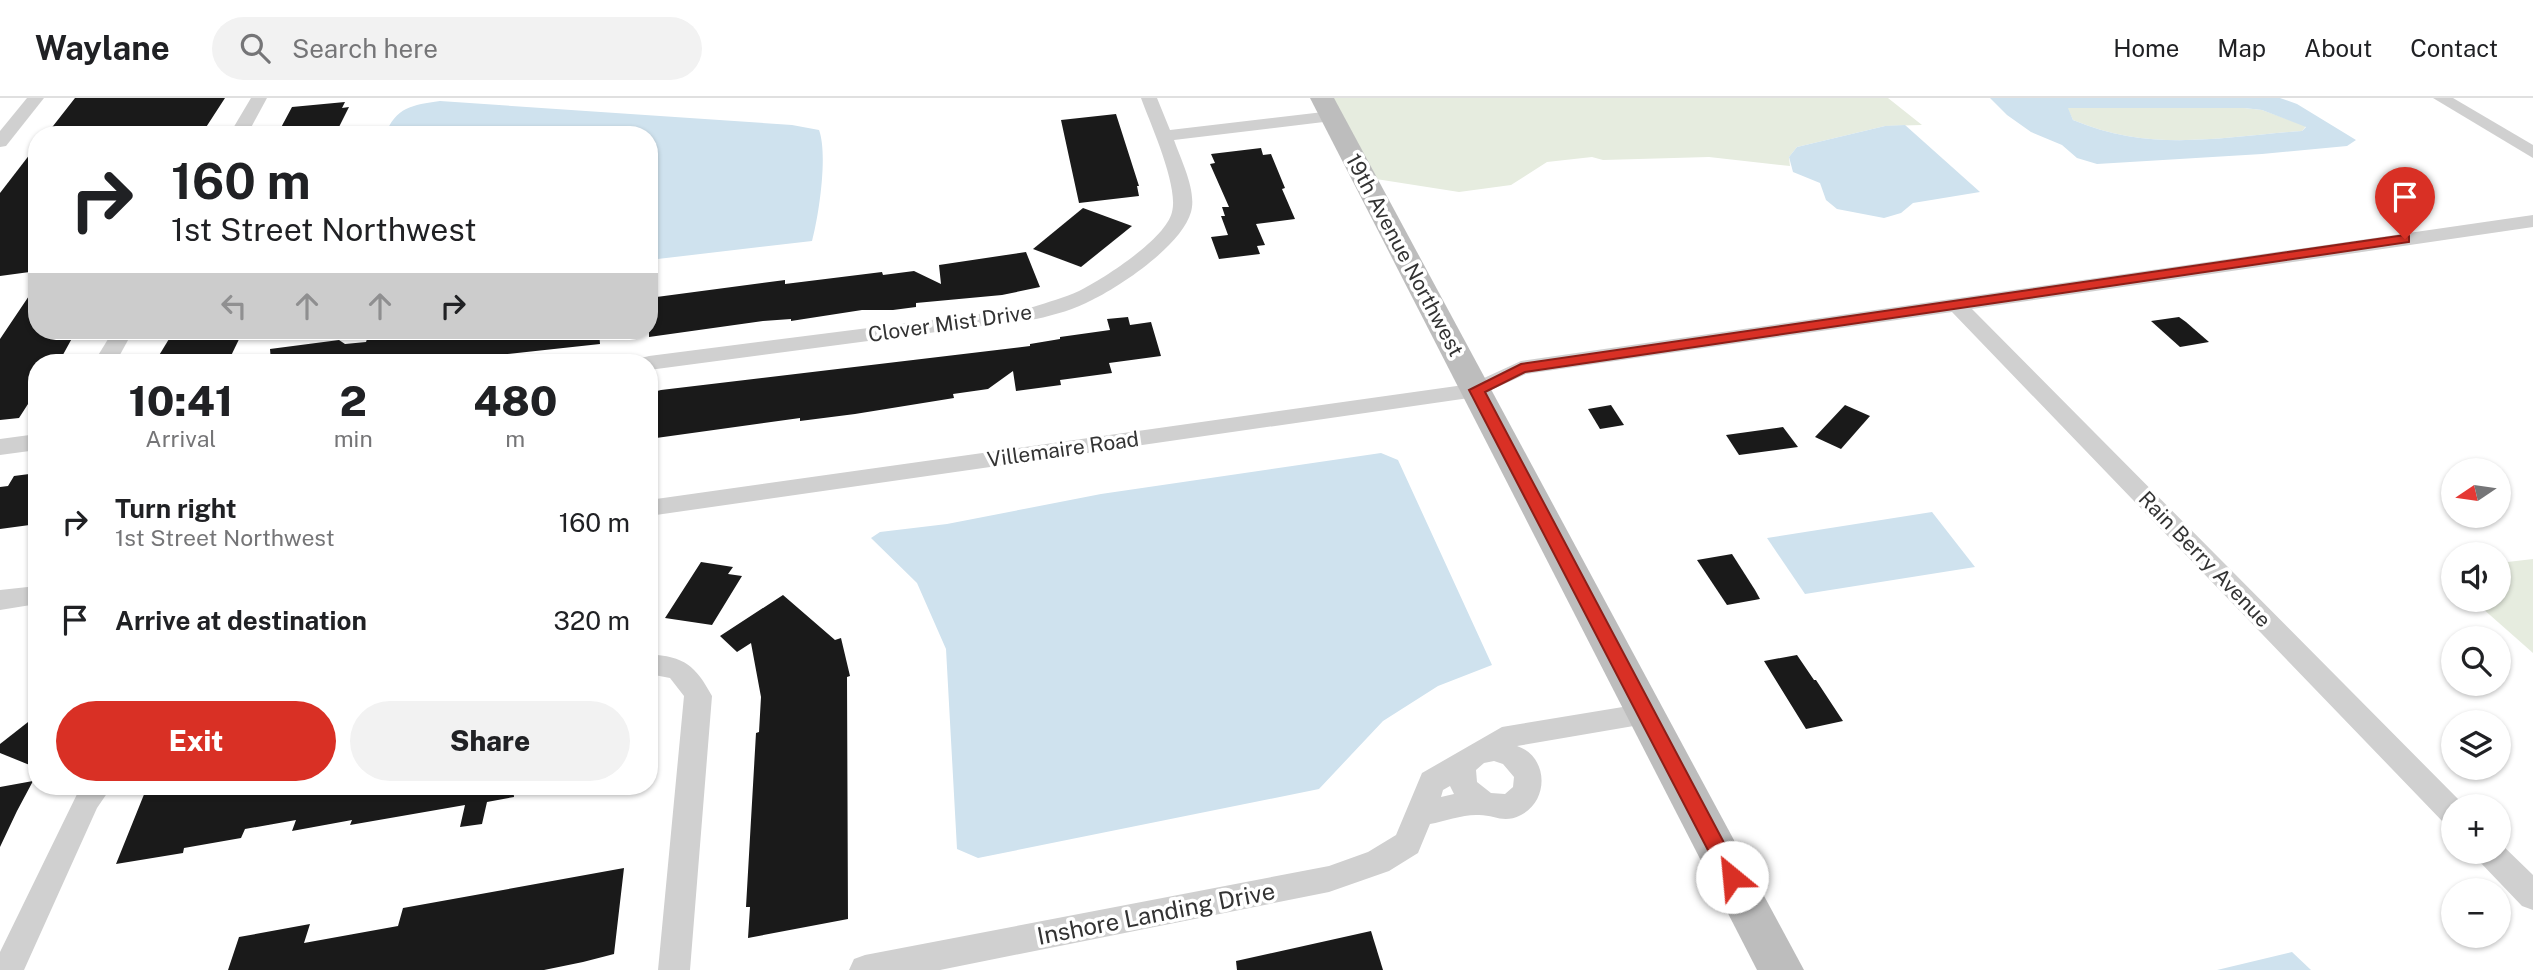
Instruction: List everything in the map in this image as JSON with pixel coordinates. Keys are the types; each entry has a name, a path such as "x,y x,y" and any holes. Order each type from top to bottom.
{"street":[{"path":"0,142 36,98"},
{"path":"243,126 260,98"},
{"name":"Clover Mist Drive","path":"658,362 1036,313 1086,296 1110,281 1169,233 1182,212 1181,191 1149,98"},
{"path":"2441,98 2533,153"},
{"path":"1160,129 1255,119 1326,106"},
{"name":"19th Avenue Northwest","path":"1326,106 1780,970"},
{"name":"Villemaire Road","path":"658,507 1476,390 1521,368 2533,221"},
{"name":"Rain Berry Avenue","path":"1956,304 2441,801"},
{"path":"0,447 28,444"},
{"path":"0,600 28,596"},
{"path":"658,664 668,665 688,676 698,696 674,970"},
{"name":"Inshore Landing Drive","path":"865,970 1329,879 1378,862 1407,844 1432,782 1512,735 1647,714"},
{"path":"1527,769 1551,730"},
{"path":"1421,813 1480,802 1500,807 1520,801 1530,786 1527,769 1522,762 1504,751 1476,755 1462,768 1464,787 1480,802"},
{"path":"8,970 90,795"},
{"path":"2502,864 2533,896"}],"shaded area":[{"path":"1333,98 1888,98 1922,125 1885,126 1797,147 1789,157 1790,166 1709,157 1603,160 1592,157 1547,162 1511,185 1459,192 1376,179"},
{"path":"2067,107 2244,108 2262,110 2306,126 2302,131 2214,139 2159,140 2102,130 2073,120"},
{"path":"2533,559 2533,653 2511,634 2511,626 2502,626 2487,612 2511,612 2511,562"}],"water":[{"path":"1990,98 2280,98 2297,104 2356,140 2347,146 2262,154 2097,164 2077,158 2062,145 2031,132 2007,115","holes":["2068,108 2262,110 2306,127 2302,131 2214,139 2159,140 2102,130 2073,120"]},
{"path":"440,101 792,125 819,130 823,169 812,241 658,259 658,126 389,126 400,113 421,104"},
{"path":"1905,125 1980,192 1913,203 1901,213 1884,218 1837,209 1826,200 1820,183 1793,172 1789,157 1797,147 1885,126"},
{"path":"1381,453 1398,460 1492,665 1438,686 1383,721 1319,789 978,858 957,849 946,649 917,583 871,538 880,532 947,524 1101,494"},
{"path":"1932,512 1975,567 1805,594 1767,538"},
{"path":"2292,952 2311,970 2217,970"}],"building":[{"path":"75,98 225,98 207,126 53,126"},
{"path":"345,102 342,108 349,107 340,126 282,126 292,107"},
{"path":"1116,114 1139,186 1139,196 1079,203 1061,120"},
{"path":"1261,148 1263,155 1271,154 1295,219 1256,224 1265,245 1257,246 1260,254 1219,259 1211,237 1228,235 1221,216 1225,216 1222,207 1229,207 1210,164 1215,163 1211,154"},
{"path":"28,157 28,272 0,276 0,193"},
{"path":"1083,208 1132,226 1081,267 1033,249"},
{"path":"1026,252 1040,287 1002,295 916,303 916,307 893,310 862,310 658,336 658,297 785,280 785,284 882,272 883,275 914,271 941,284 939,265"},
{"path":"28,297 28,340 71,340 63,354 28,354 28,404 19,418 0,420 0,339"},
{"path":"1128,317 1130,325 1151,322 1161,356 1109,363 1112,373 1060,380 1061,385 1016,391 1013,371 988,389 953,394 954,398 855,414 800,421 800,418 658,438 658,391 1030,346 1060,337 1110,330 1107,319"},
{"path":"2179,317 2209,342 2180,347 2151,321"},
{"path":"168,340 239,340 232,354 160,354"},
{"path":"339,340 345,344 600,340 600,344 507,354 270,354 270,349"},
{"path":"1611,405 1624,425 1600,429 1588,409"},
{"path":"1845,405 1870,416 1841,449 1815,437"},
{"path":"1783,427 1798,447 1739,455 1726,435"},
{"path":"28,474 28,525 0,529 0,487 8,486 14,476"},
{"path":"1732,554 1760,599 1727,605 1697,560"},
{"path":"701,562 733,567 728,574 742,576 712,625 665,618"},
{"path":"783,595 835,640 841,638 850,676 847,677 848,919 748,938 750,907 746,907 756,733 759,732 761,697 751,643 737,652 720,636"},
{"path":"1797,655 1843,721 1806,729 1764,661"},
{"path":"28,722 28,764 0,753 0,744"},
{"path":"28,782 28,790 0,847 0,787"},
{"path":"144,795 514,795 487,802 482,824 460,827 465,805 350,825 352,820 292,831 296,820 245,829 241,838 184,848 183,853 116,864"},
{"path":"624,868 614,954 583,962 544,970 228,970 239,937 310,924 304,943 398,926 403,908"},
{"path":"1371,931 1383,970 1237,970 1236,961"}],"route":[{"path":"1732,877 1476,390 1521,368 2405,239"}]}
